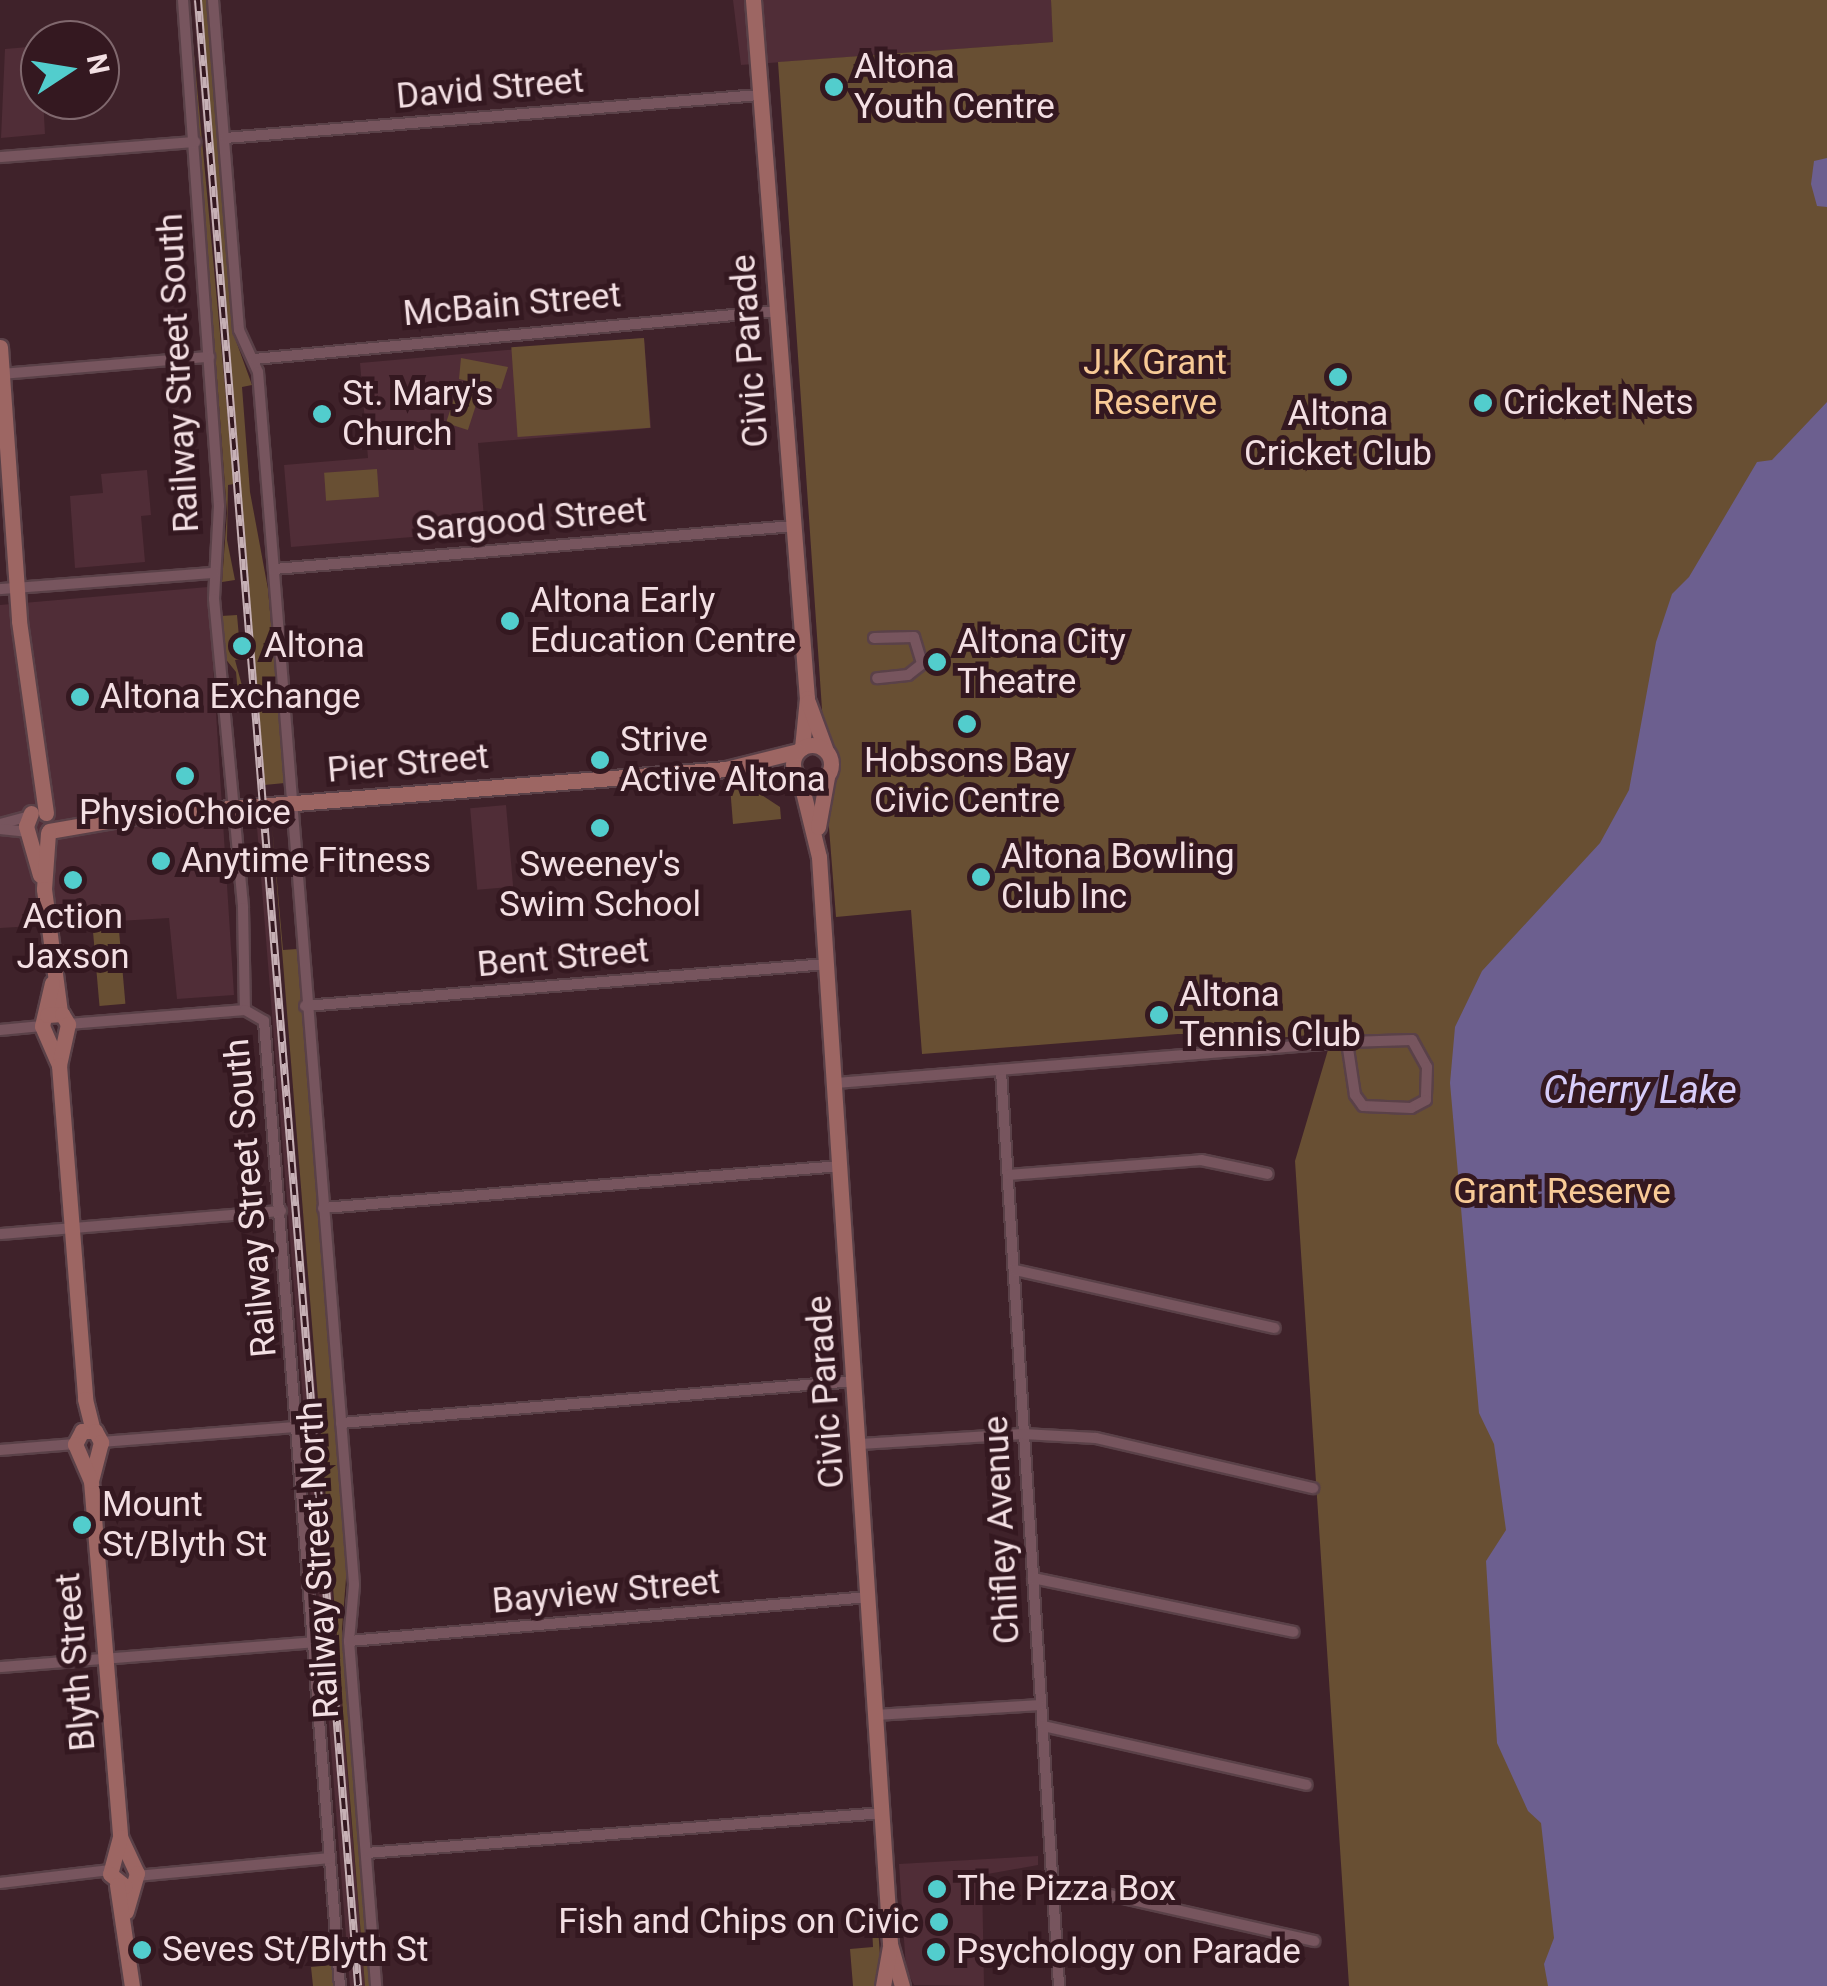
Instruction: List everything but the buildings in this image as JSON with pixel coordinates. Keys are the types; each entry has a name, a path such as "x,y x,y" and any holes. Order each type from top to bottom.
{"street":[{"name":"Railway Street South","path":"183,0 220,506 213,572 249,994 245,1010 264,1021 340,1986"},
{"name":"Railway Street North","path":"213,0 240,330 254,359 274,569 305,1006 354,1585 348,1641 376,1986"},
{"name":"Civic Parade","path":"753,0 807,698 798,777 816,836 842,1166 890,1944 884,1986"},
{"name":"David Street","path":"225,138 760,96"},
{"path":"0,157 195,142"},
{"name":"McBain Street","path":"254,359 777,310"},
{"name":"Blyth Street","path":"0,347 120,1837 126,1873"},
{"path":"1,374 208,357"},
{"name":"Sargood Street","path":"274,569 794,526"},
{"path":"0,589 213,572"},
{"path":"874,638 914,637 922,664 908,675 878,678"},
{"name":"Civic Parade","path":"807,698 826,751 827,776 816,836"},
{"path":"800,750 826,751"},
{"name":"Pier Street","path":"0,826 726,769 800,750"},
{"name":"Pier Street","path":"726,769 798,777 811,783 827,776"},
{"name":"Bent Street","path":"305,1006 826,964"},
{"path":"0,1030 245,1010"},
{"path":"836,1083 1347,1042 1412,1040 1426,1066 1426,1100 1411,1108 1363,1106 1355,1096 1347,1042"},
{"name":"Chifley Avenue","path":"1001,1071 1059,1986"},
{"path":"1008,1175 1201,1160 1268,1174"},
{"path":"323,1208 842,1166"},
{"path":"0,1234 282,1212"},
{"path":"1016,1270 1275,1328"},
{"path":"341,1423 856,1380"},
{"path":"0,1450 298,1427"},
{"path":"860,1444 1023,1434 1096,1438 1313,1488"},
{"path":"1033,1578 1292,1632"},
{"name":"Bayview Street","path":"348,1641 869,1597"},
{"path":"0,1667 315,1642"},
{"path":"876,1715 1040,1705"},
{"path":"1043,1726 1306,1785"},
{"path":"366,1853 883,1813"},
{"path":"0,1883 330,1858"},
{"path":"126,1873 132,1986"},
{"path":"1052,1882 1314,1940"},
{"name":"Civic Parade","path":"890,1944 902,1986"}],"shaded area":[{"path":"193,0 201,0 264,787 258,788"},
{"path":"733,0 1051,0 1054,42 741,65"},
{"path":"20,48 20,120 44,120 45,134 1,138 5,49"},
{"path":"644,338 651,428 478,443 485,531 291,547 284,465 368,458 360,363"},
{"path":"147,470 151,515 141,516 145,562 75,568 70,496 103,493 101,474"},
{"path":"208,587 234,995 177,999 169,918 0,928 0,605"},
{"path":"506,805 513,887 477,890 470,808"},
{"path":"268,826 365,1986 350,1986 257,827"},
{"path":"1038,1856 1038,1865 982,1875 984,1986 914,1985 906,1969 899,1864"}],"green space":[{"path":"189,0 234,484 228,485 227,540 235,580 222,582 227,513"},
{"path":"201,0 208,0 235,338 252,385 242,387 250,492 268,589 285,783 264,785"},
{"path":"1051,0 1827,0 1827,1986 1349,1986 1295,1161 1333,1033 1207,1044 1198,1034 1178,1034 922,1054 911,910 836,917 827,802 839,775 839,755 823,724 778,62 1053,42"},
{"path":"644,338 650,428 518,437 511,347"},
{"path":"461,358 508,367 501,389 459,379"},
{"path":"459,383 481,390 468,430 446,423"},
{"path":"377,469 379,497 326,501 324,473"},
{"path":"237,615 241,659 235,660 244,693 238,694 236,672 224,657 221,616"},
{"path":"746,785 780,807 781,819 733,824 730,786"},
{"path":"272,825 283,950 297,949 347,1566 342,1629 371,1986 365,1986"},
{"path":"118,919 125,1004 100,1006 92,921"},
{"path":"325,1868 335,1986 313,1986 311,1967 332,1965"},
{"path":"872,1926 878,1928 881,1969 876,1986 853,1986 850,1949 873,1947"}],"water":[{"path":"1827,158 1827,207 1817,206 1811,184 1814,161"},
{"name":"Cherry Lake","path":"1827,402 1827,1986 1548,1986 1544,1964 1554,1938 1541,1823 1528,1811 1497,1743 1486,1561 1506,1530 1494,1444 1479,1413 1450,1083 1455,1027 1482,971 1600,843 1629,790 1656,642 1672,594 1689,577 1757,462 1772,460"}],"railway":[{"path":"198,0 358,1986"}],"place":[{"name":"Altona Youth Centre","path":"834,87"},
{"name":"Altona Cricket Club","path":"1338,377"},
{"name":"Cricket Nets","path":"1483,403"},
{"name":"St. Mary's Church","path":"322,414"},
{"name":"Altona Early Education Centre","path":"510,621"},
{"name":"Altona","path":"242,646"},
{"name":"Altona City Theatre","path":"937,662"},
{"name":"Altona Exchange","path":"80,697"},
{"name":"Hobsons Bay Civic Centre","path":"967,724"},
{"name":"Strive Active Altona","path":"600,760"},
{"name":"PhysioChoice","path":"185,776"},
{"name":"Sweeney's Swim School","path":"600,828"},
{"name":"Anytime Fitness","path":"161,861"},
{"name":"Altona Bowling Club Inc","path":"981,877"},
{"name":"Action Jaxson","path":"73,880"},
{"name":"Altona Tennis Club","path":"1159,1015"},
{"name":"Mount St/Blyth St","path":"82,1525"},
{"name":"The Pizza Box","path":"937,1889"},
{"name":"Fish and Chips on Civic","path":"939,1922"},
{"name":"Seves St/Blyth St","path":"142,1950"},
{"name":"Psychology on Parade","path":"936,1952"}],"park label":[{"name":"J.K Grant Reserve","path":"1155,383"},
{"name":"Grant Reserve","path":"1562,1192"}]}
